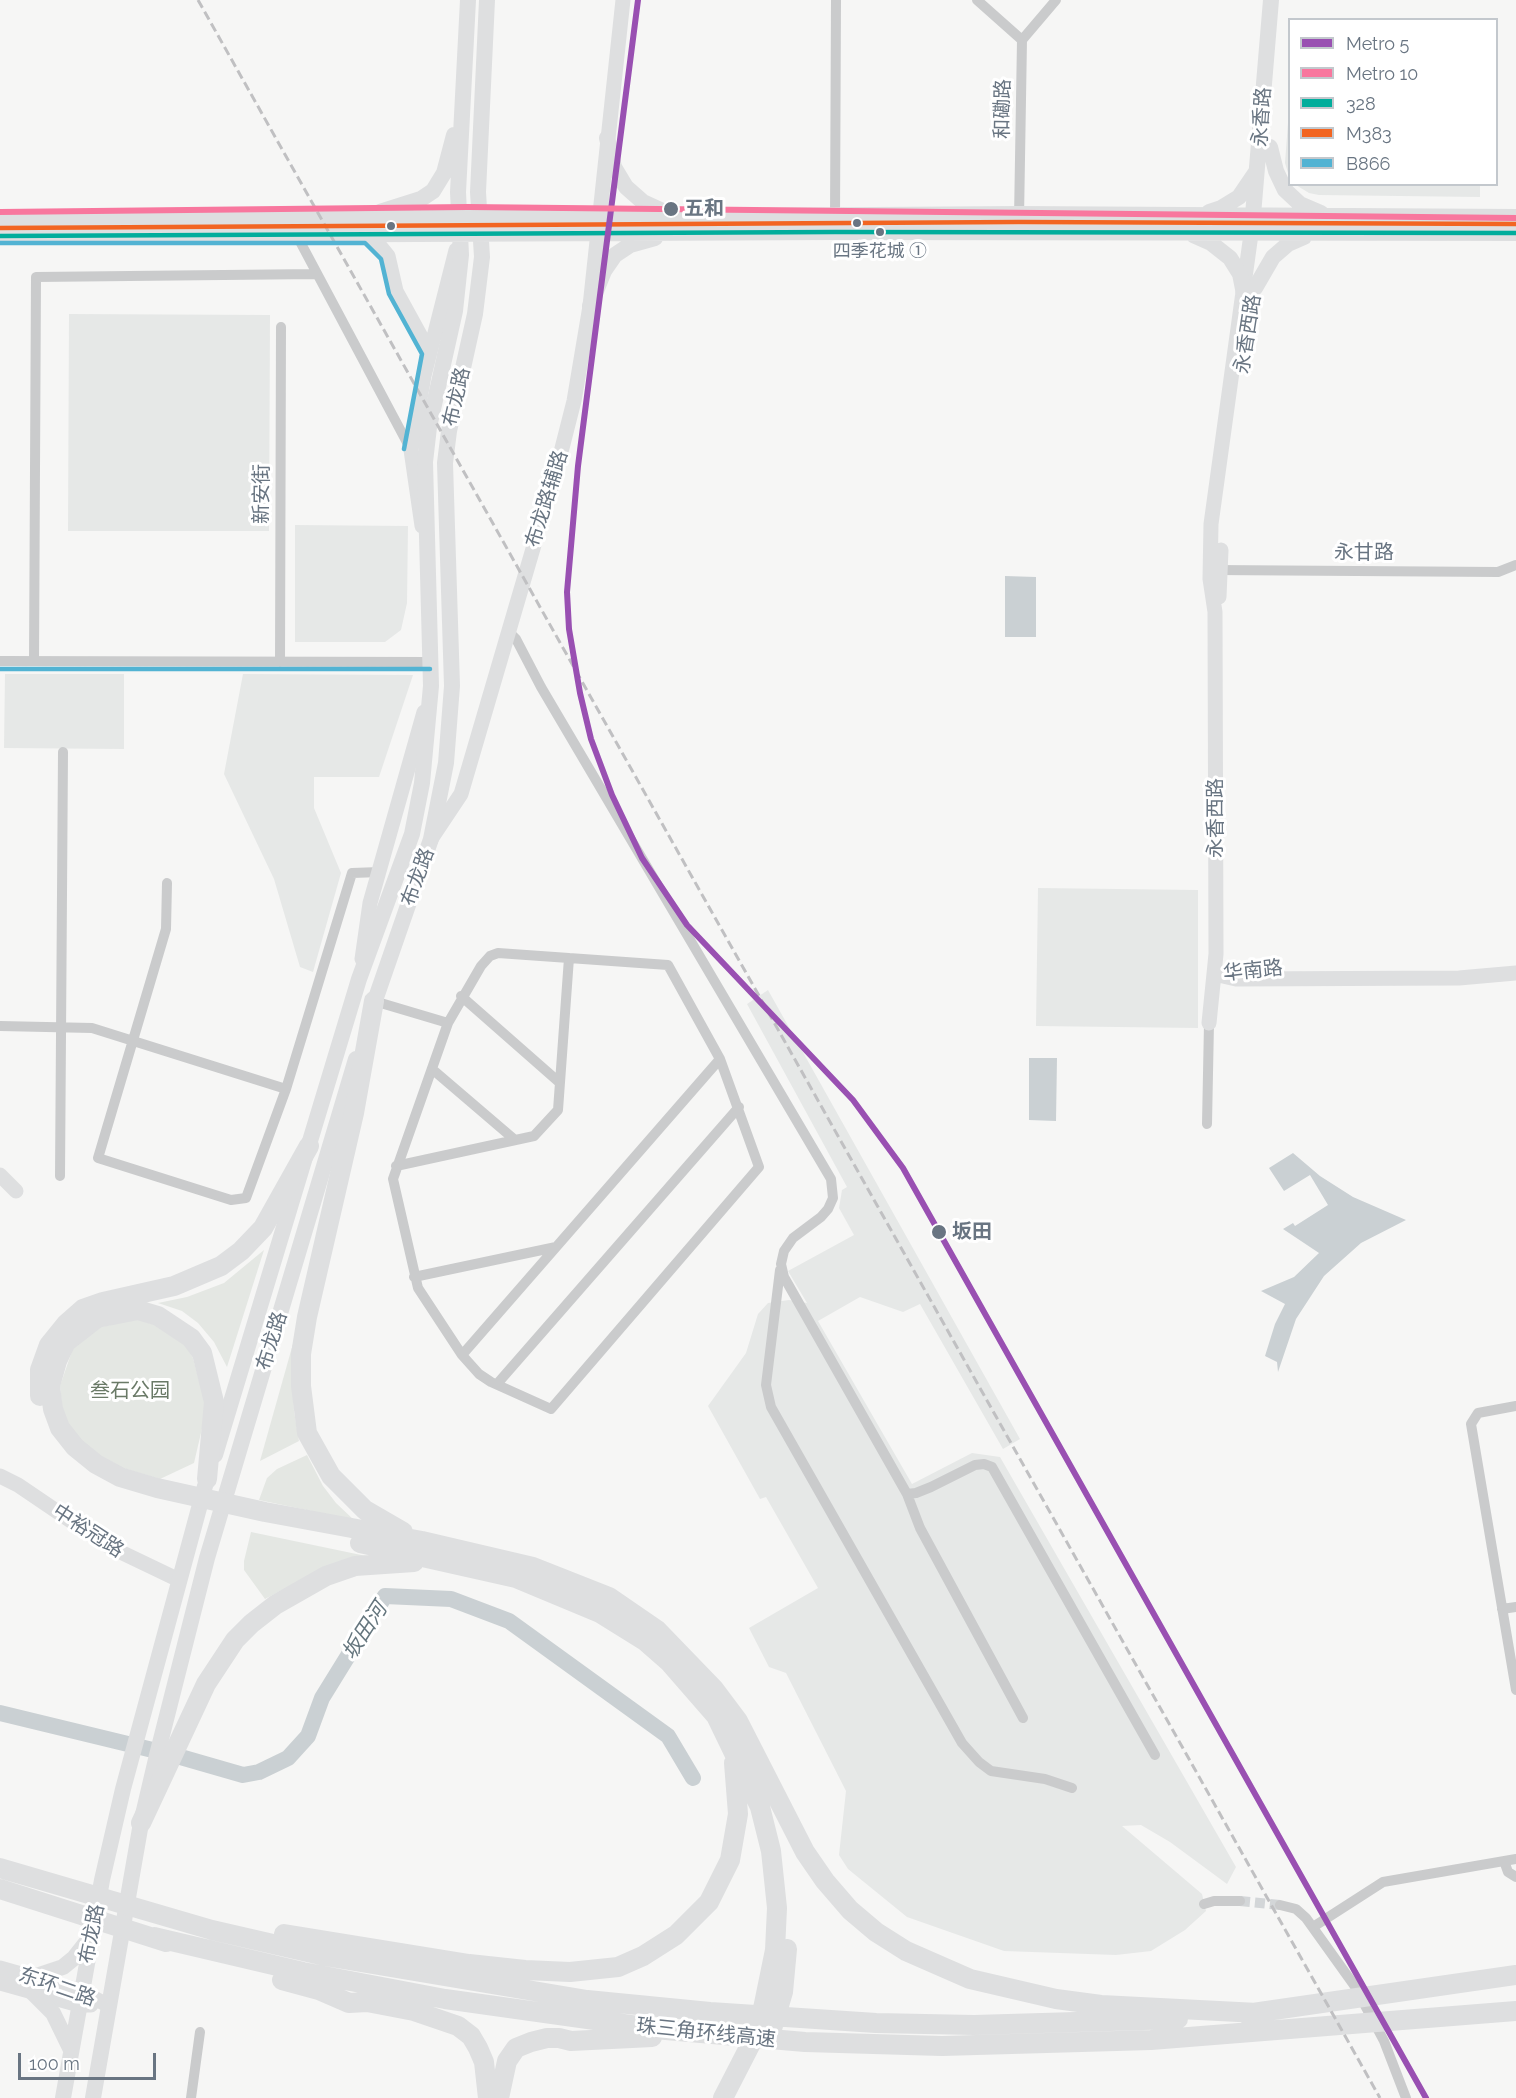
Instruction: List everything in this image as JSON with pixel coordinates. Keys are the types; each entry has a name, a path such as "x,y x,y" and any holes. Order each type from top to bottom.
{"highway":[{"path":"374,1001 354,1113 307,1317 301,1354 301,1386 308,1432 316,1452 331,1476 365,1510 422,1541"},
{"path":"309,1146 263,1228 235,1256 198,1277 174,1286 103,1302 83,1309 49,1345 40,1370 39,1390 42,1414 52,1440 70,1460 91,1476 516,1578 557,1593 600,1613 645,1641 669,1662 716,1716 760,1807 771,1851 777,1908 775,1950 759,2028 723,2098"},
{"path":"155,1493 96,1464 75,1447 60,1428 53,1408 50,1386 66,1342 97,1318 116,1312 138,1310 159,1316 191,1338 202,1353 214,1402 207,1479"},
{"path":"262,1518 422,1541 509,1561 560,1576 609,1597 657,1630 714,1689 738,1721 805,1851 850,1910 876,1932 937,1966 970,1979 1014,1990 1101,2006 1258,2013 1516,1973"},
{"path":"141,1823 206,1684 235,1640 252,1623 275,1605 326,1576 355,1566 446,1561"},
{"path":"194,1925 239,1927 480,1965 570,1972 618,1967 643,1956 676,1935 709,1902 730,1860 738,1814 731,1746"},
{"path":"739,2098 756,2069 771,2032 783,1992 788,1912 783,1852 771,1786"},
{"name":"珠三角环线高速","path":"0,1868 194,1925 325,1956 472,1983 587,2000 808,2019 974,2025 1145,2022 1258,2013"},
{"path":"0,1889 154,1937 250,1971 319,1990 349,2003 367,2002 446,2020 471,2036 478,2048 484,2062 488,2098"},
{"name":"珠三角环线高速","path":"154,1937 303,1972 445,1999 567,2018 712,2035 805,2042 942,2046 1151,2040 1267,2032 1411,2018"},
{"path":"1411,2018 1516,1998"},
{"path":"1411,2018 1516,2011"},
{"path":"499,2098 507,2061 516,2048 531,2042 547,2038 577,2041 712,2035"}],"main road":[{"name":"布龙路","path":"63,2098 92,1935 128,1772 179,1580 207,1479 358,985 412,834 426,757 431,686 424,479 426,444 455,311 461,255 459,217 468,0"},
{"name":"布龙路","path":"93,2098 141,1823 207,1558 374,1001 431,839 446,763 452,686 446,455 475,314 482,257 478,192 488,0"},
{"name":"布龙路辅路","path":"431,839 461,794 567,431 590,306 622,0"},
{"name":"永香路","path":"1259,216 1258,162 1271,0"},
{"name":"永香路","path":"1257,234 1270,147 1281,0"},
{"path":"364,226 421,199 438,186 444,173 463,99"},
{"path":"607,138 614,166 626,187 674,224"},
{"path":"1270,147 1276,171 1292,198 1310,209 1334,216"},
{"path":"1186,221 1221,208 1239,197 1252,181 1258,162"},
{"path":"0,236 296,234 459,217 480,225 674,224 835,223 1019,214 1186,221 1257,234 1516,233"},
{"path":"835,223 1018,232 1259,216 1516,216"},
{"path":"1334,216 1335,235"},
{"path":"0,221 364,226 460,234 480,225"},
{"path":"1186,221 1202,238 1230,258 1249,291 1281,249 1295,239 1316,235"},
{"path":"590,306 604,271 615,255 630,245 674,224"},
{"path":"364,226 388,256 396,291 430,353"},
{"path":"427,549 411,450 430,353 460,234"},
{"name":"永香西路","path":"1209,1023 1216,954 1215,570 1212,503 1257,234"},
{"path":"358,985 370,903 431,686"},
{"name":"华南路","path":"1214,974 1246,969 1458,968 1516,963"},
{"name":"华南路","path":"1214,974 1236,979 1459,978 1516,973"},
{"path":"0,1175 16,1191"},
{"name":"中裕冠路","path":"0,1476 18,1485 108,1546 179,1580"},
{"path":"71,2050 53,2013 33,1985 74,1958 92,1935"},
{"name":"东环二路","path":"0,1968 33,1985 109,2006"},
{"name":"东环二路","path":"0,1983 33,1985"}],"street":[{"path":"835,223 836,0"},
{"path":"977,0 1022,40 1056,0"},
{"name":"和磡路","path":"1018,232 1022,40"},
{"path":"296,234 411,450"},
{"path":"34,661 36,277 317,274"},
{"name":"新安街","path":"280,662 281,327"},
{"name":"永甘路","path":"1215,570 1498,572 1516,565"},
{"path":"508,631 516,639 546,696 831,1179 833,1198 828,1209 822,1217 793,1238 784,1251 766,1385 771,1407 962,1743 978,1762 991,1771 1046,1779 1072,1788"},
{"path":"0,661 430,662"},
{"path":"60,1176 59,1027 63,752"},
{"path":"167,883 166,929 98,1158 231,1200 246,1198 286,1089 352,873 380,872"},
{"path":"498,953 570,958 669,965 720,1059 759,1167 551,1409 479,1374 462,1354 414,1277 393,1179 448,1023 461,996 481,966 490,956 498,953"},
{"path":"396,1166 534,1136 558,1110 570,958"},
{"path":"461,996 560,1083"},
{"path":"374,1001 448,1023"},
{"path":"1207,1124 1209,1023"},
{"path":"0,1026 92,1028 286,1089"},
{"path":"462,1354 720,1059"},
{"path":"432,1069 515,1140"},
{"path":"497,1384 739,1107"},
{"path":"414,1277 556,1247"},
{"path":"781,1264 789,1288 907,1494 920,1528 1023,1718"},
{"path":"1516,1406 1478,1413 1471,1424 1516,1690"},
{"path":"907,1494 924,1490 975,1465 984,1464 992,1467 1155,1755"},
{"path":"1502,1609 1516,1606"},
{"path":"1313,1928 1383,1882 1516,1859"},
{"path":"1504,1861 1508,1872 1516,1877"},
{"path":"1204,1904 1214,1900 1240,1901"},
{"path":"1280,1905 1296,1909 1313,1928 1371,2012 1406,2098"},
{"path":"191,2098 200,2031"}],"shaded area":[{"path":"1288,122 1288,173 1285,163"},
{"path":"1298,186 1480,186 1480,197 1309,193"},
{"path":"69,314 270,315 269,531 68,531"},
{"path":"295,525 408,526 407,603 401,630 385,642 295,642"},
{"path":"1005,576 1036,577 1036,637 1005,637"},
{"path":"5,674 124,674 124,749 4,748"},
{"path":"243,674 413,675 379,777 314,777 314,808 341,873 313,972 300,967 274,879 224,774"},
{"path":"1038,888 1198,890 1198,1028 1036,1026"},
{"path":"768,990 1020,1439 1003,1449 920,1304 903,1312 860,1297 818,1321 912,1484 972,1453 1000,1457 1236,1867 1227,1884 1170,1842 1141,1825 1122,1826 1202,1894 1206,1911 1185,1930 1151,1951 1116,1955 1004,1951 907,1917 848,1869 839,1855 846,1791 786,1673 769,1667 749,1628 818,1588 766,1497 760,1499 708,1406 746,1353 758,1314 768,1303 789,1300 807,1303 788,1271 854,1235 839,1208 842,1190 847,1187 747,1004"},
{"path":"1029,1058 1057,1058 1056,1121 1029,1120"},
{"path":"1293,1153 1320,1176 1353,1197 1406,1220 1361,1243 1324,1276 1296,1319 1278,1372 1277,1362 1265,1356 1275,1324 1285,1304 1261,1291 1294,1277 1319,1253 1283,1229 1293,1223 1295,1226 1328,1205 1310,1175 1284,1191 1269,1168"}],"green space":[{"path":"264,1250 227,1367 214,1342 198,1323 182,1311 158,1303 187,1297 224,1283"},
{"name":"叁石公园","path":"137,1319 155,1325 185,1344 193,1358 205,1403 204,1420 194,1463 160,1479 123,1468 101,1456 81,1440 68,1424 62,1406 60,1386 73,1348 101,1327"},
{"path":"296,1333 293,1379 294,1411 299,1441 260,1461"},
{"path":"307,1455 323,1486 336,1503 354,1520 259,1500 267,1478 277,1469"},
{"path":"251,1532 366,1556 314,1573 265,1599 244,1570"}],"waterway":[{"name":"坂田河","path":"177,1756 243,1775 259,1772 288,1758 308,1736 322,1698 385,1596 451,1599 509,1621 668,1736 693,1778"},
{"name":"坂田河","path":"0,1713 165,1753"}],"tunnel":[{"path":"1240,1901 1280,1905"}],"railway":[{"path":"198,0 1380,2098"}],"metro line":[{"name":"5","path":"638,0 578,466 567,592 569,629 580,693 591,739 612,795 642,858 687,925 853,1100 903,1168 1426,2098"},
{"name":"10","path":"0,212 468,207 1516,218"}],"transit line":[{"name":"M383","path":"0,228 1019,222 1516,224"},
{"name":"328","path":"0,236 835,232 1516,233"},
{"name":"B866","path":"0,243 365,243 381,259 389,294 422,354 404,449"},
{"name":"B866","path":"0,669 430,669"}],"place":[{"name":"五和","path":"671,209"},
{"name":"四季花城 ①","path":"880,232"},
{"name":"坂田","path":"939,1232"}]}
